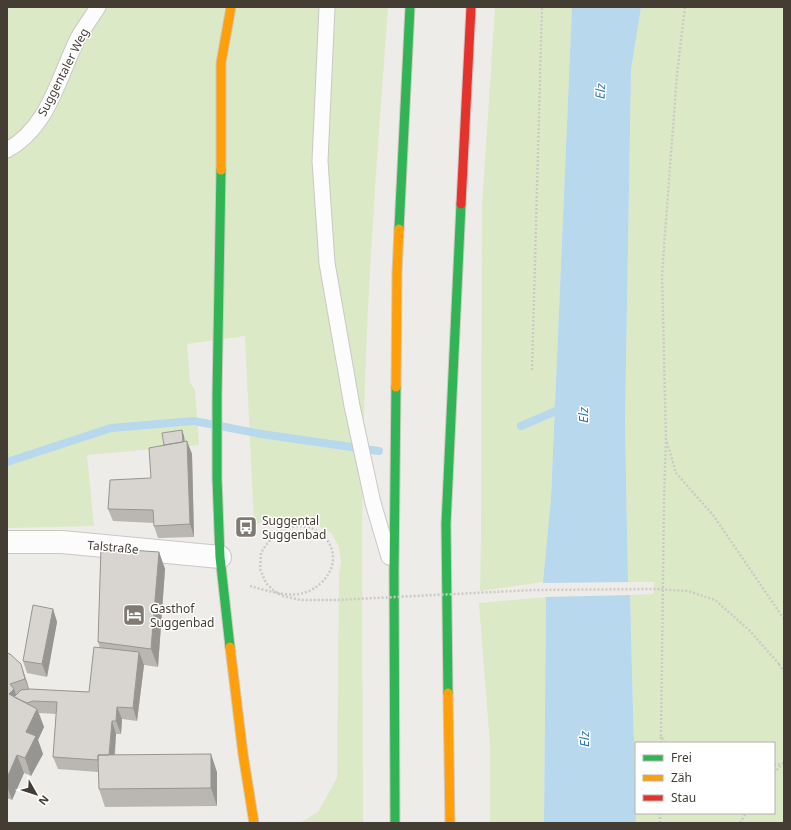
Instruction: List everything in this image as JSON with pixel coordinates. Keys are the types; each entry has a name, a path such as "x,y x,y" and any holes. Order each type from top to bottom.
{"main road":[{"path":"231,7 221,63 217,396 220,557 243,754 254,823"},
{"path":"395,823 394,572 397,273 410,7"},
{"path":"450,823 446,524 472,7"}],"street":[{"name":"Talstraße","path":"7,542 62,542 220,557"}],"lane":[{"name":"Suggentaler Weg","path":"7,150 29,135 49,105 79,37 98,7"},
{"path":"327,7 320,161 327,263 352,406 373,503 394,572"}],"path":[{"path":"532,370 542,7"},
{"path":"661,742 666,440 662,274 677,74 685,7"},
{"path":"666,440 676,473 713,515 784,619"},
{"path":"222,579 285,594 300,594 316,588 325,579 330,571 333,556 329,543 324,536 316,530 308,527 292,526 276,534 267,543 261,553 260,569 266,583 274,591 283,596 301,600 336,600 533,590 654,589 688,591 715,600 749,630 779,664 784,672"},
{"path":"661,736 664,742"},
{"path":"775,772 783,763"},
{"path":"740,823 745,814"}],"green space":[{"path":"7,7 388,7 372,243 363,439 363,823 300,823 318,812 337,778 339,576 341,562 339,547 331,533 314,523 295,518 254,524 245,336 187,344 190,382 195,390 199,445 87,455 94,526 7,528"},
{"path":"495,7 572,7 551,498 543,582 480,591 482,207"},
{"path":"641,7 784,7 784,823 636,823 636,814 775,814 775,742 635,742 635,785 630,595 654,594 654,582 628,582 625,422 631,70"},
{"path":"546,597 544,823 490,823 490,745 479,603"}],"water":[{"name":"Elz","path":"572,7 641,7 631,70 625,422 628,582 630,595 636,823 544,823 546,597 543,582 551,498"}],"pier":[{"path":"630,582 632,595 544,597 541,583"}],"building":[{"path":"182,430 183,442 164,445 162,433"},
{"path":"187,441 190,524 154,526 153,510 108,509 110,480 151,478 149,448"},
{"name":"Gasthof Suggenbad","path":"101,548 159,552 151,649 98,642"},
{"path":"33,605 53,609 42,664 23,661"},
{"path":"94,647 139,652 133,708 117,707 116,721 112,721 109,755 98,755 98,760 53,757 57,702 33,701 27,703 14,697 21,690 30,689 89,692"},
{"path":"7,653 21,664 25,679 10,684 14,689 9,694 37,709 26,732 36,736 25,758 17,755 7,778"},
{"path":"211,754 211,788 99,789 98,755"}],"waterway":[{"path":"521,426 564,409"},
{"path":"7,462 111,428 194,421 261,434 379,451"}],"traffic: fast":[{"path":"399,229 410,7"},
{"path":"221,170 217,478 220,557 230,647"},
{"path":"448,693 446,524 461,204"},
{"path":"395,823 394,572 396,387"}],"traffic: slow":[{"path":"221,170 221,63 231,7"},
{"path":"396,387 399,229"},
{"path":"230,647 243,754 254,823"},
{"path":"448,693 450,823"}],"traffic: jam":[{"path":"461,204 471,7"}],"place":[{"name":"Suggental Suggenbad","path":"246,527"},
{"name":"Gasthof Suggenbad","path":"134,615"}]}
